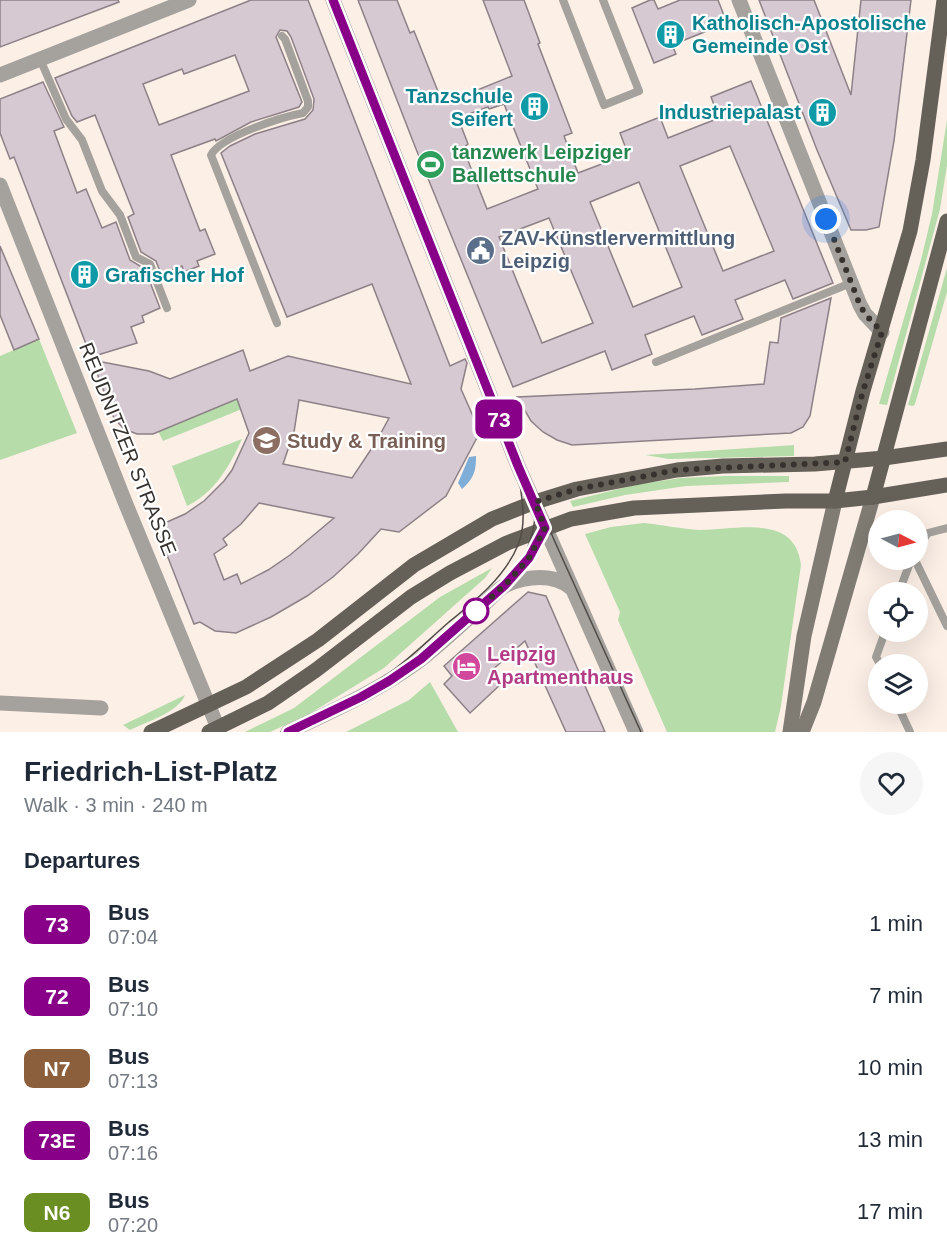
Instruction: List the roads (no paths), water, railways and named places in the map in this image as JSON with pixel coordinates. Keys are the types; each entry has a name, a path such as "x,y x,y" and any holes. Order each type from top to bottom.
{"main road":[{"path":"790,732 804,636 835,501 863,391 910,231 931,105 944,0"},
{"path":"802,732 814,702 873,497 947,222"},
{"path":"151,732 246,687 318,640 414,565 492,519 534,502 577,489 666,471 723,466 792,466 845,462 947,449"},
{"path":"214,730 268,703 428,586 507,543 545,528 579,517 634,508 835,501 947,485"}],"street":[{"path":"0,75 189,0"},
{"path":"333,0 534,502 636,732"},
{"path":"739,0 851,283 865,314 882,332"},
{"name":"REUDNITZER STRASSE","path":"0,185 121,493 208,705 214,730"},
{"path":"288,732 389,681 421,659 505,585 545,578 560,581 571,588"},
{"path":"0,703 101,708"}],"lane":[{"path":"563,0 604,105 639,91 603,0"},
{"path":"277,323 211,155 214,148 226,140 285,117 303,114 308,107 304,90 282,36"},
{"path":"40,59 66,119 82,140 102,191 120,215 136,257 150,264 167,308"},
{"path":"656,362 851,283"},
{"path":"505,585 529,558 545,528"},
{"path":"928,533 947,528"},
{"path":"918,570 947,626"},
{"path":"902,714 910,732"}],"water":[{"path":"476,456 473,474 462,489 458,483 469,457"}],"tram line":[{"path":"337,0 496,404 555,542 641,732"},
{"path":"281,732 345,700 391,672 488,588 505,568 521,537 523,511 519,477"},
{"path":"481,605 504,583 522,560 532,533 535,501"},
{"path":"359,701 381,689 396,677"}],"place":[{"name":"Katholisch-Apostolische Gemeinde Ost","path":"671,34"},
{"name":"Tanzschule Seifert","path":"534,107"},
{"name":"Industriepalast","path":"822,112"},
{"name":"tanzwerk Leipziger Ballettschule","path":"431,164"},
{"name":"ZAV-Künstlervermittlung Leipzig","path":"480,250"},
{"name":"Grafischer Hof","path":"84,275"},
{"name":"Study & Training","path":"266,441"},
{"name":"Leipzig Apartmenthaus","path":"466,666"}]}
